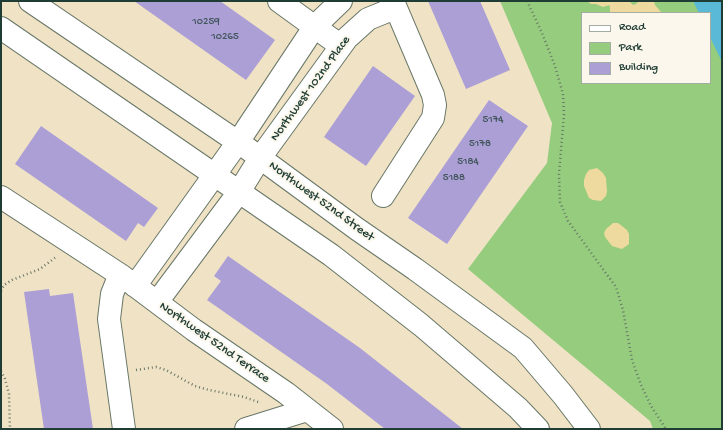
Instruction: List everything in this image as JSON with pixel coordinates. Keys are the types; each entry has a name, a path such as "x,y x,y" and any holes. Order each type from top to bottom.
{"street":[{"name":"Northwest 52nd Street","path":"30,1 238,142 523,348 563,395 589,429"},
{"path":"279,1 341,46"},
{"path":"124,429 109,319 112,294 116,284 128,281 215,175 315,26 341,1"},
{"path":"383,196 433,118 435,105 433,95 394,4"},
{"name":"Northwest 102nd Place","path":"157,302 239,192 260,158 341,46 368,19 394,4"},
{"path":"1,28 331,255 421,324 518,408 538,429"},
{"path":"287,69 311,87"},
{"name":"Northwest 52nd Terrace","path":"1,197 128,281 194,330 286,393 332,429"},
{"path":"246,429 307,410"}],"path":[{"path":"527,1 555,66 563,94 564,115 559,174 560,202 568,221 616,287 623,310 632,360 641,386 651,406 666,429"},
{"path":"1,291 4,285 12,280 40,269 60,253 69,241"},
{"path":"117,372 156,367 166,370 195,386 256,400 269,407 281,418"},
{"path":"1,371 9,394 10,429"}],"green space":[{"path":"500,1 722,1 722,429 653,429 650,421 468,269 547,163 552,123"}],"sand":[{"path":"587,1 629,1 633,5 639,1 654,1 655,5 661,12 610,12 609,5 603,7 596,4 591,4"},
{"path":"597,168 606,178 607,192 606,196 601,201 589,198 584,186 586,174 589,170"},
{"path":"613,223 618,223 627,230 629,234 629,244 622,249 612,246 605,237 604,233 606,229"}],"water":[{"path":"693,1 722,1 722,62 711,39 711,12 698,12"}],"building":[{"path":"134,1 220,1 275,40 246,80"},
{"path":"428,1 480,1 510,70 466,89"},
{"path":"373,66 415,96 366,166 324,137"},
{"path":"489,100 528,126 447,244 408,218"},
{"path":"41,126 158,208 144,227 138,223 126,241 15,164"},
{"path":"228,256 360,348 463,429 385,429 327,384 207,300 221,281 214,276"},
{"path":"49,289 50,296 73,293 93,429 44,429 24,292"}]}
